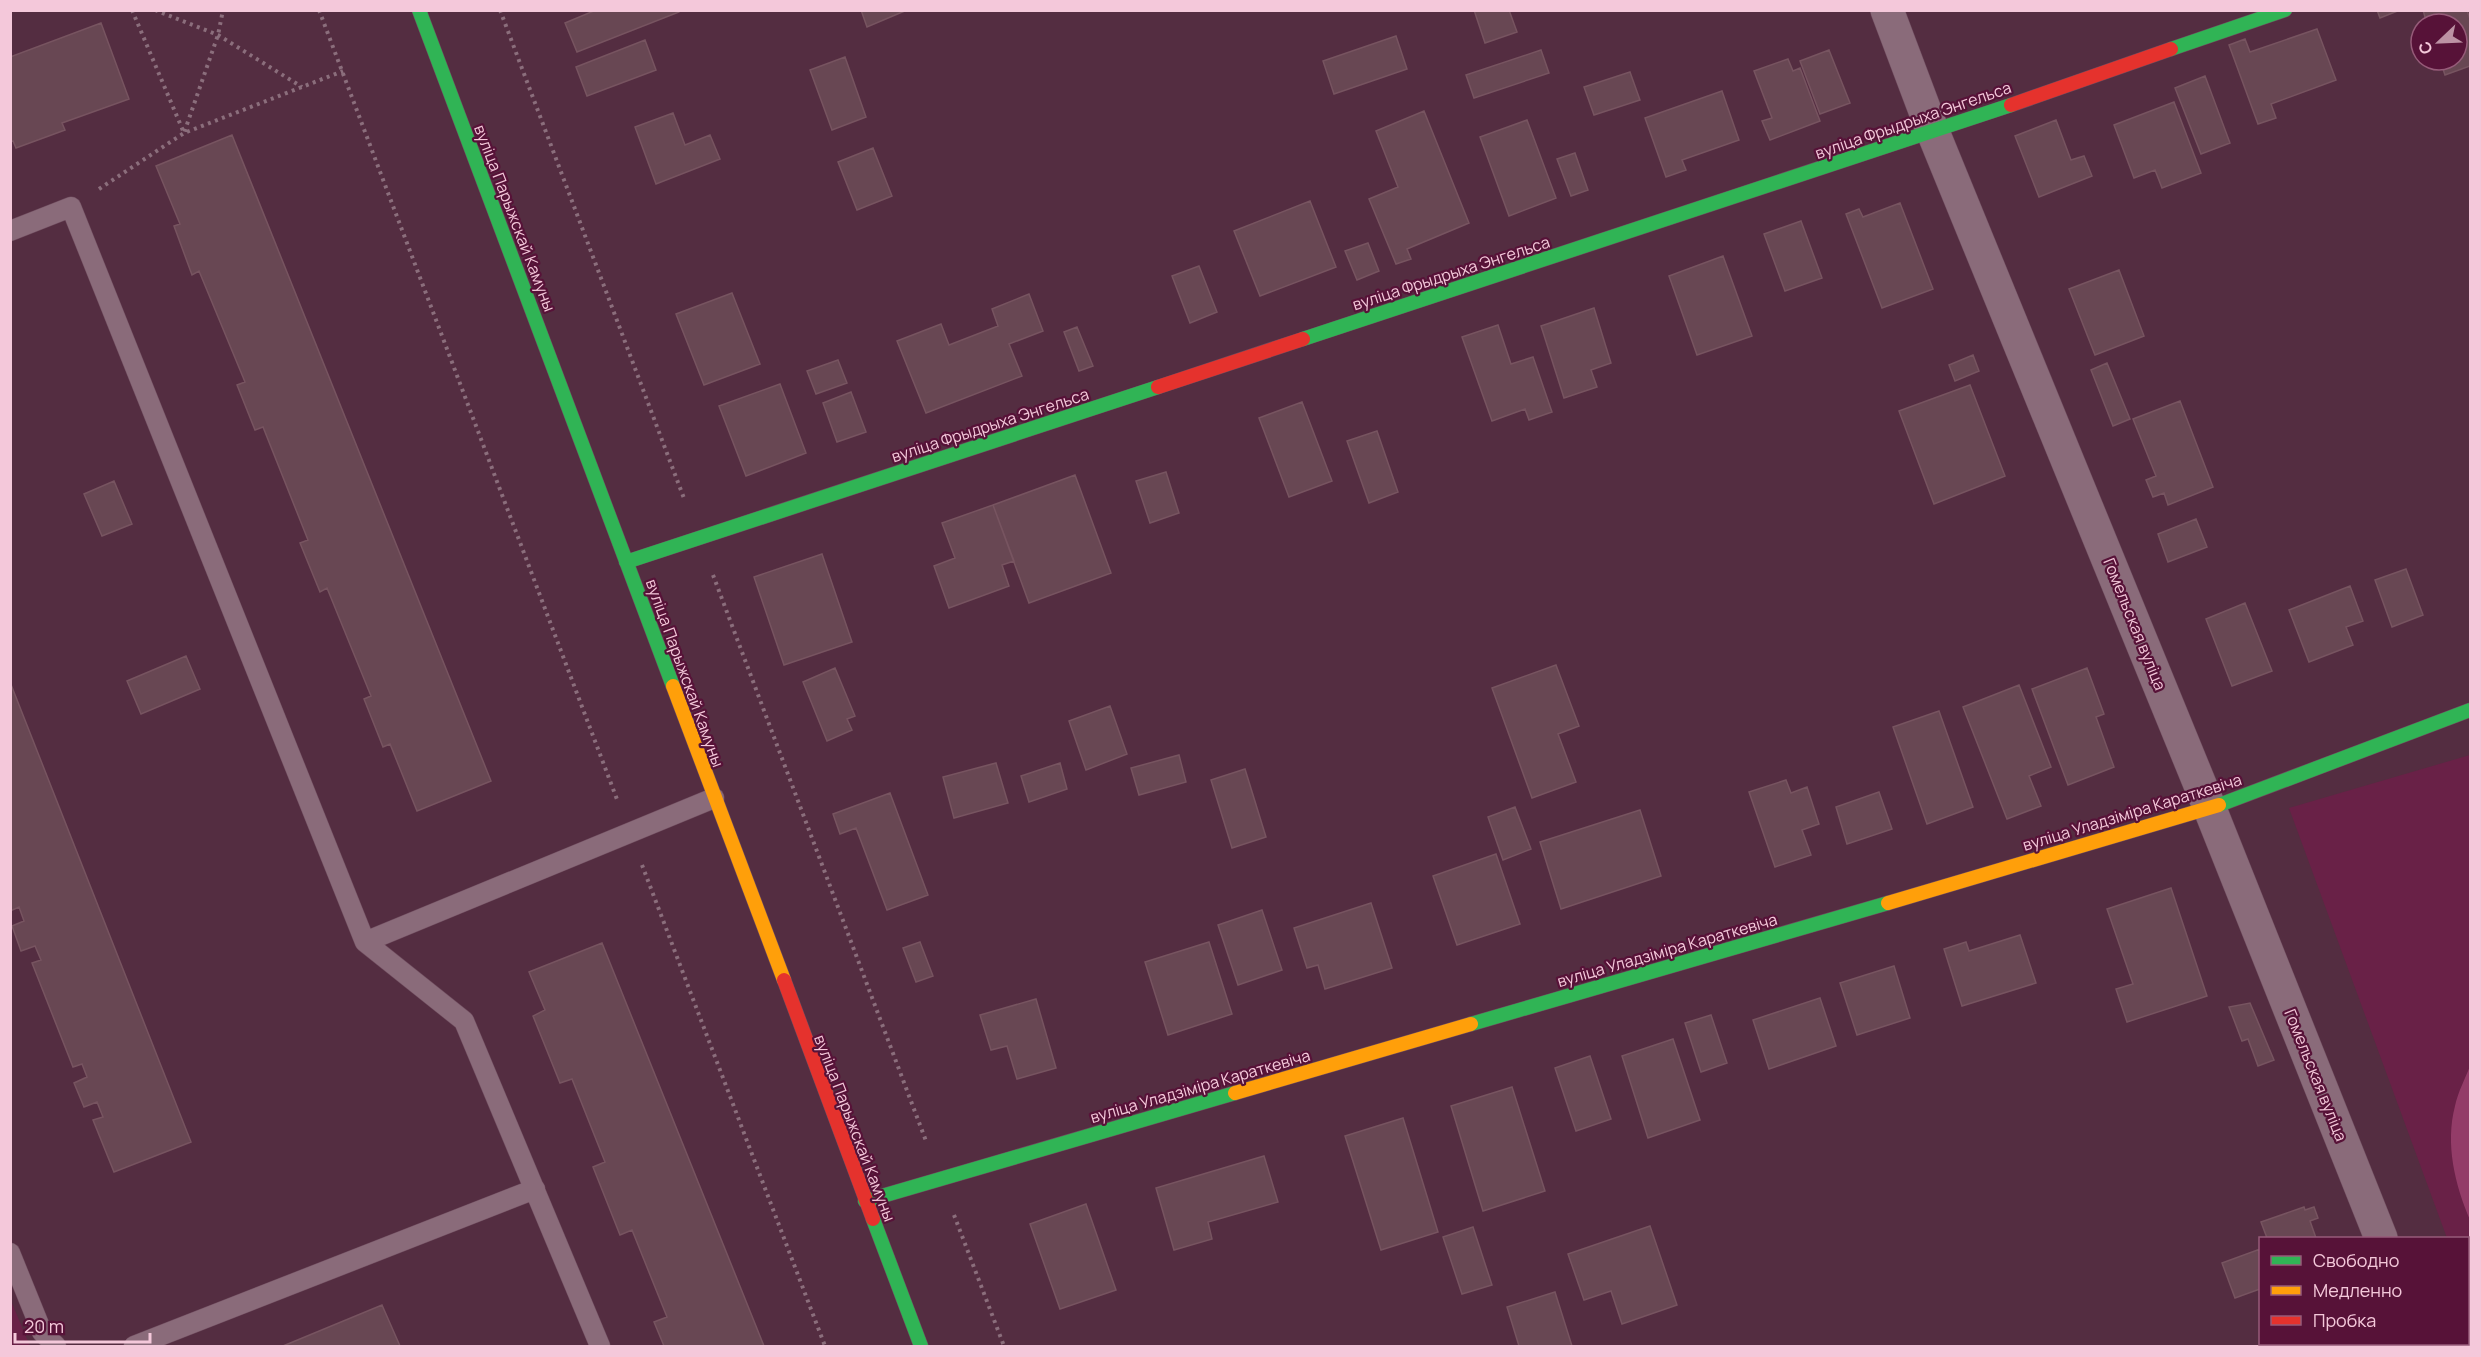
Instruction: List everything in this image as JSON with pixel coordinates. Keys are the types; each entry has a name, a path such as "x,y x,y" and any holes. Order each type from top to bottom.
{"street":[{"name":"вуліца Парыжскай Камуны","path":"419,10 921,1347"},
{"name":"Гомельская вуліца","path":"1887,10 1933,132 2210,809 2380,1237"},
{"name":"вуліца Фрыдрыха Энгельса","path":"626,562 1933,132 2285,10"},
{"name":"вуліца Уладзіміра Караткевіча","path":"865,1201 2210,809 2470,710"}],"lane":[{"path":"10,231 71,207 365,942 464,1021 600,1347"},
{"path":"365,942 714,798"},
{"path":"134,1347 535,1189"},
{"path":"10,1253 42,1332 56,1347"}],"path":[{"path":"132,10 184,133"},
{"path":"155,10 218,35 302,87"},
{"path":"184,133 218,35 223,10"},
{"path":"319,10 825,1347"},
{"path":"500,10 1004,1347"},
{"path":"71,207 184,133 343,71"}],"shaded area":[{"path":"2470,755 2470,1303 2469,1237 2447,1237 2289,808"},
{"path":"2470,1066 2470,1220 2456,1179 2451,1135 2456,1101"},
{"path":"11,1301 30,1346 11,1346"}],"building":[{"path":"596,10 679,10 679,12 577,52 565,23"},
{"path":"861,10 907,10 867,27"},
{"path":"1474,10 1509,10 1517,32 1485,43"},
{"path":"2377,10 2400,10 2380,18"},
{"path":"2423,10 2467,10 2468,12 2424,12"},
{"path":"2469,16 2470,19 2469,66"},
{"path":"101,23 129,99 62,123 65,130 16,148 13,141 10,142 10,57"},
{"path":"2317,29 2336,80 2271,104 2276,118 2258,124 2229,45 2245,39 2250,52"},
{"path":"1396,36 1407,69 1334,94 1323,61"},
{"path":"645,40 656,70 587,96 576,67"},
{"path":"1541,50 1549,73 1474,98 1466,75"},
{"path":"1829,50 1850,103 1820,114 1800,61"},
{"path":"845,57 866,117 832,130 810,70"},
{"path":"1788,59 1793,71 1800,68 1820,121 1770,140 1762,121 1772,118 1754,71"},
{"path":"1630,72 1640,100 1594,115 1584,87"},
{"path":"2205,76 2230,143 2201,154 2175,88"},
{"path":"1722,91 1739,140 1682,160 1686,170 1666,177 1645,118"},
{"path":"2174,102 2201,173 2162,188 2155,170 2134,178 2114,125"},
{"path":"1424,111 1469,223 1407,249 1411,259 1396,264 1369,199 1398,187 1376,131"},
{"path":"673,113 685,145 710,135 720,159 656,184 635,127"},
{"path":"1527,120 1556,198 1509,216 1480,137"},
{"path":"2056,120 2071,160 2084,156 2092,176 2039,197 2015,136"},
{"path":"232,135 491,781 417,811 390,744 383,747 364,699 371,696 327,588 320,592 300,543 308,540 263,427 255,430 237,385 245,382 199,271 192,275 174,226 180,224 156,166"},
{"path":"873,148 892,196 857,210 838,162"},
{"path":"1575,153 1588,190 1571,196 1557,159"},
{"path":"1310,201 1336,267 1260,296 1234,231"},
{"path":"1900,203 1933,289 1882,308 1846,214 1859,209 1863,217"},
{"path":"1801,221 1822,278 1785,291 1764,234"},
{"path":"1368,243 1379,271 1357,280 1345,251"},
{"path":"1723,256 1752,336 1697,355 1669,276"},
{"path":"1199,266 1217,312 1190,323 1172,276"},
{"path":"2119,270 2144,336 2095,355 2069,289"},
{"path":"732,293 760,364 704,385 676,314"},
{"path":"1029,294 1043,331 1009,344 1022,376 926,413 897,341 941,324 949,345 998,326 992,309"},
{"path":"1594,308 1611,363 1591,370 1597,387 1564,398 1541,326"},
{"path":"1498,325 1511,364 1533,357 1552,412 1529,420 1525,409 1492,421 1462,337"},
{"path":"1077,327 1093,366 1079,371 1064,332"},
{"path":"1973,355 1979,371 1955,381 1949,365"},
{"path":"838,360 847,383 816,394 807,371"},
{"path":"2107,363 2130,419 2113,426 2091,370"},
{"path":"780,384 806,453 746,476 719,406"},
{"path":"1970,385 2005,476 1934,504 1899,411"},
{"path":"851,392 866,432 837,442 823,403"},
{"path":"2180,401 2213,487 2168,505 2164,493 2153,497 2146,480 2156,476 2133,419"},
{"path":"1302,402 1332,481 1289,497 1259,418"},
{"path":"1377,431 1398,492 1369,503 1347,441"},
{"path":"1166,472 1179,513 1150,523 1136,481"},
{"path":"1075,475 1111,573 1029,603 993,505"},
{"path":"114,481 132,524 102,536 84,494"},
{"path":"993,505 1014,561 1002,565 1009,586 949,608 934,566 955,558 942,523"},
{"path":"2196,519 2207,547 2168,562 2158,534"},
{"path":"822,554 852,642 784,665 754,577"},
{"path":"2406,569 2423,615 2392,627 2375,580"},
{"path":"2350,586 2363,621 2346,627 2353,645 2309,662 2289,610"},
{"path":"2245,603 2272,671 2232,686 2206,619"},
{"path":"186,656 200,689 141,714 127,681"},
{"path":"1556,665 1579,726 1558,734 1576,782 1532,798 1492,688"},
{"path":"835,668 855,716 847,719 852,730 827,741 803,682"},
{"path":"2087,668 2104,714 2096,717 2114,767 2068,785 2032,689"},
{"path":"10,682 191,1142 114,1172 93,1120 103,1117 97,1102 84,1107 74,1083 87,1077 82,1064 73,1067 32,963 41,960 35,946 21,951 12,926 24,921 19,907 10,911"},
{"path":"2019,685 2051,767 2029,776 2041,806 2007,819 1963,707"},
{"path":"1110,706 1127,754 1086,770 1069,721"},
{"path":"1939,711 1973,807 1927,824 1893,727"},
{"path":"1179,755 1186,782 1139,795 1131,768"},
{"path":"996,763 1008,803 954,818 943,777"},
{"path":"1060,763 1067,789 1029,802 1021,776"},
{"path":"1245,769 1266,837 1232,848 1211,780"},
{"path":"1786,780 1791,793 1807,787 1819,824 1802,830 1811,855 1775,867 1749,792"},
{"path":"1879,792 1892,829 1847,844 1836,807"},
{"path":"890,793 928,895 887,910 856,828 840,834 833,814"},
{"path":"1515,807 1531,849 1503,860 1488,817"},
{"path":"1640,810 1661,876 1561,909 1540,842"},
{"path":"1496,854 1520,924 1457,945 1433,876"},
{"path":"2171,888 2207,996 2127,1022 2116,989 2133,984 2107,909"},
{"path":"1371,903 1392,968 1325,989 1318,965 1307,968 1294,928"},
{"path":"1262,910 1282,970 1238,985 1218,925"},
{"path":"2020,935 2036,983 1962,1006 1944,949 1966,942 1969,951"},
{"path":"920,942 933,976 916,982 903,948"},
{"path":"1209,942 1232,1014 1168,1035 1145,962"},
{"path":"602,943 764,1346 664,1346 654,1322 667,1317 632,1230 620,1235 593,1167 605,1162 572,1079 560,1083 533,1016 545,1010 529,972"},
{"path":"1894,966 1910,1018 1857,1035 1840,983"},
{"path":"1820,998 1836,1046 1769,1069 1753,1020"},
{"path":"1036,999 1056,1068 1017,1079 1007,1046 991,1050 980,1015"},
{"path":"2250,1003 2274,1060 2258,1066 2248,1039 2242,1041 2229,1007"},
{"path":"1711,1015 1727,1063 1701,1072 1685,1023"},
{"path":"1673,1039 1700,1120 1648,1138 1622,1056"},
{"path":"1590,1056 1611,1119 1576,1131 1555,1068"},
{"path":"1512,1087 1545,1191 1483,1211 1451,1106"},
{"path":"1403,1118 1438,1232 1381,1250 1345,1136"},
{"path":"1264,1156 1278,1202 1208,1222 1212,1239 1174,1250 1156,1188"},
{"path":"1086,1204 1116,1290 1060,1309 1030,1224"},
{"path":"2304,1207 2305,1210 2314,1207 2318,1218 2310,1221 2316,1237 2267,1237 2261,1222"},
{"path":"1650,1226 1677,1305 1622,1324 1611,1291 1584,1300 1568,1254"},
{"path":"1473,1227 1492,1285 1462,1294 1443,1237"},
{"path":"2259,1249 2259,1289 2235,1298 2222,1263"},
{"path":"1555,1292 1572,1346 1519,1346 1507,1307"},
{"path":"382,1305 400,1346 283,1346"}],"traffic: fast":[{"path":"419,10 673,686"},
{"path":"2171,49 2285,10"},
{"path":"1303,339 2011,105"},
{"path":"626,562 1158,387"},
{"path":"2219,805 2470,710"},
{"path":"1471,1024 1888,903"},
{"path":"865,1201 1235,1093"},
{"path":"873,1219 921,1346"}],"traffic: slow":[{"path":"673,686 784,980"},
{"path":"1888,903 2219,805"},
{"path":"1235,1093 1471,1024"}],"traffic: jam":[{"path":"2011,105 2171,49"},
{"path":"1158,387 1303,339"},
{"path":"784,980 873,1219"}]}
